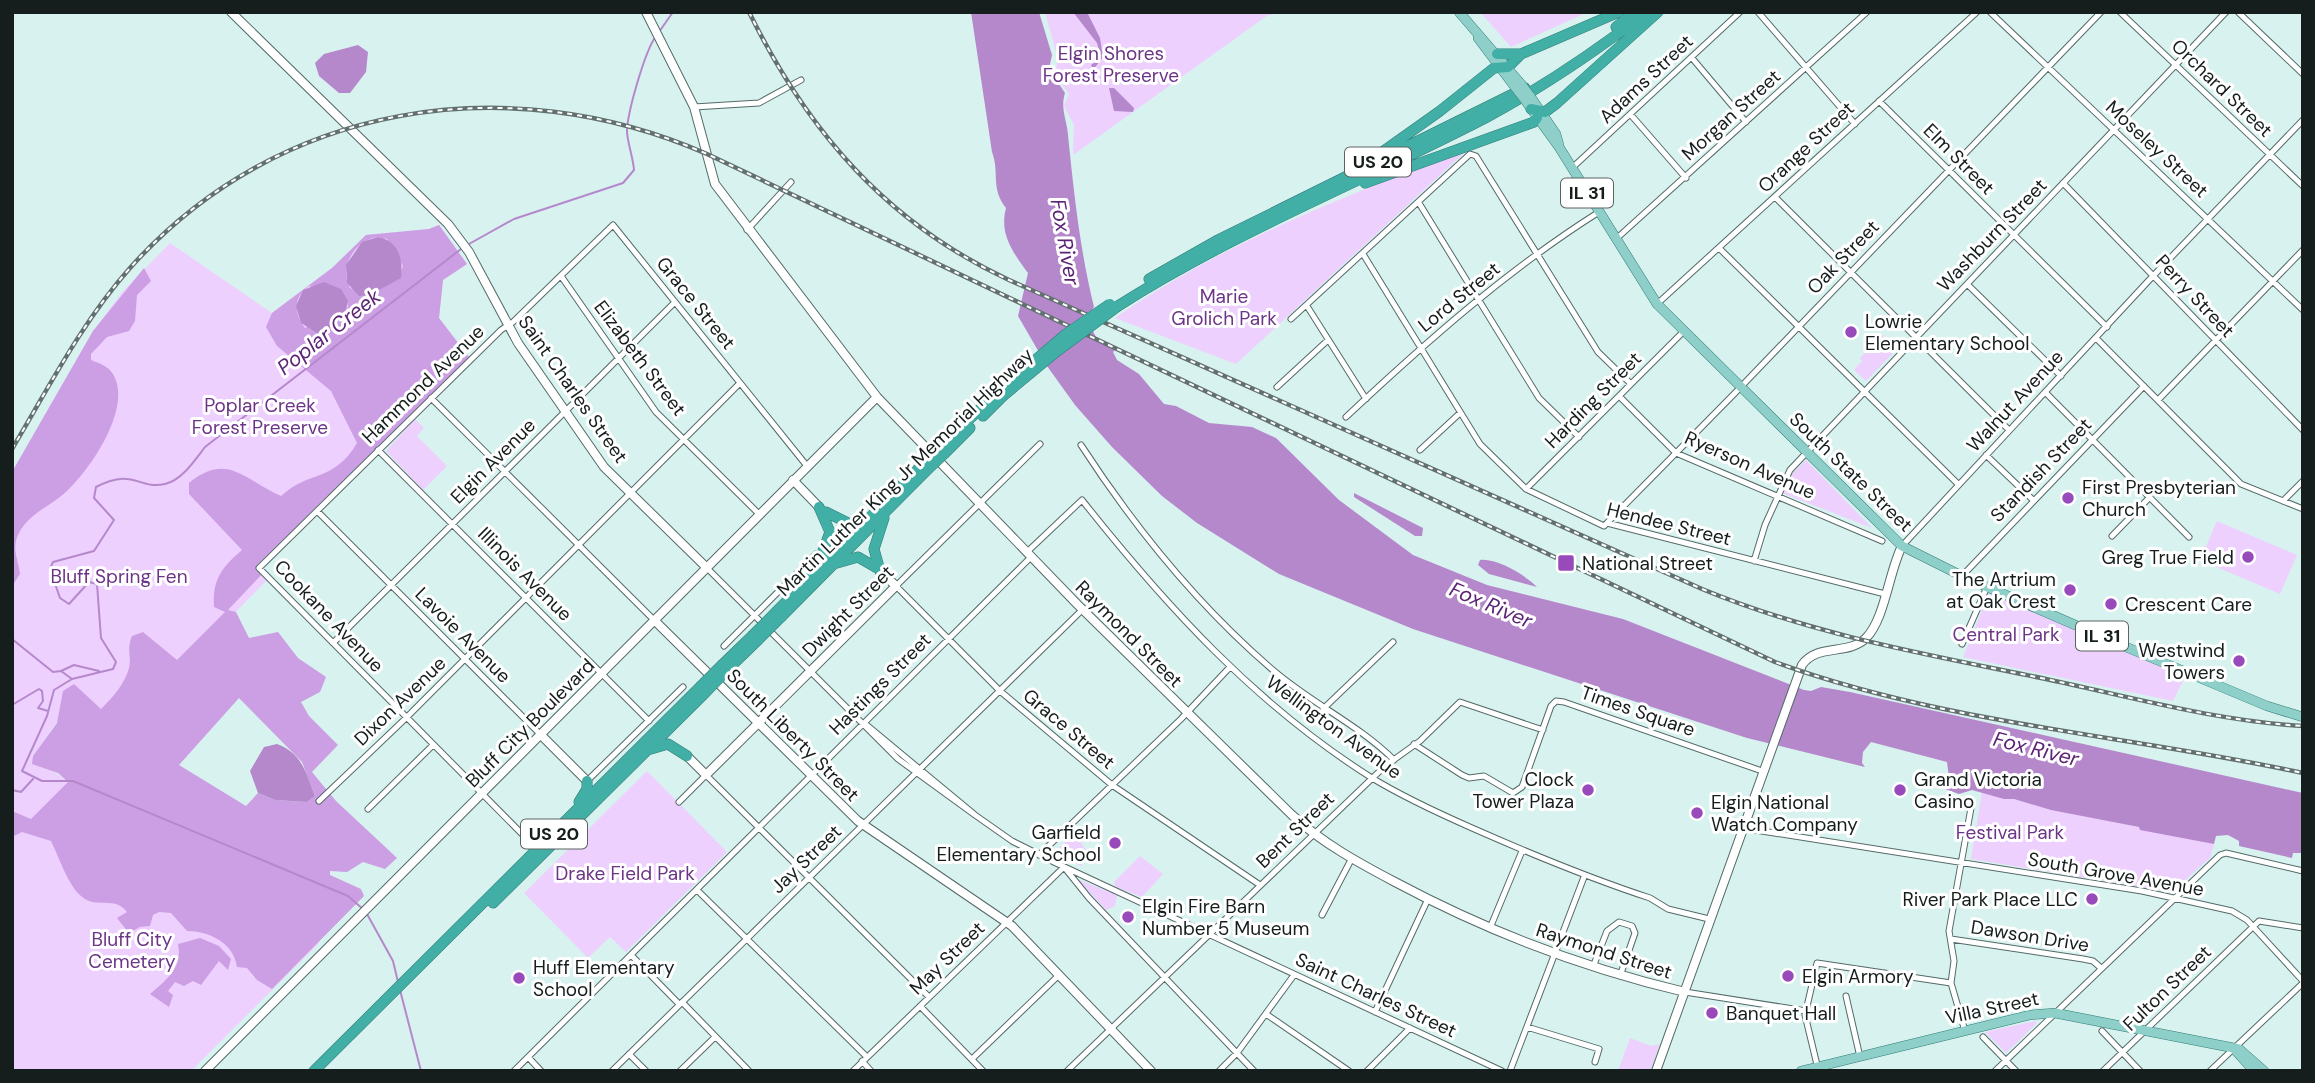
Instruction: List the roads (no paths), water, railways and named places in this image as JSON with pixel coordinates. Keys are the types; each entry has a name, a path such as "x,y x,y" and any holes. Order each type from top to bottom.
{"highway":[{"path":"1297,202 1376,157 1521,54 1619,12"},
{"name":"Martin Luther King Jr Memorial Highway","path":"780,614 805,582 872,515 1001,394 1115,304 1183,259 1531,85 1635,12"},
{"name":"Martin Luther King Jr Memorial Highway","path":"1115,304 1193,261 1516,100 1580,61 1647,12"},
{"path":"1309,204 1534,122 1533,107 1557,103 1658,12"},
{"path":"1497,54 1521,54"},
{"name":"Martin Luther King Jr Memorial Highway","path":"314,1071 754,638 830,568 897,500 925,467"},
{"path":"880,570 875,562 875,538 897,500"},
{"path":"819,507 834,519 850,524 872,515"},
{"path":"805,582 828,543 827,520 819,507"},
{"path":"830,568 840,561 858,557 880,570"},
{"name":"Martin Luther King Jr Memorial Highway","path":"408,981 645,753 703,690"},
{"path":"645,753 668,744 687,756"},
{"path":"547,841 556,826 583,798 587,781"},
{"name":"Martin Luther King Jr Memorial Highway","path":"323,1071 393,996"}],"main road":[{"name":"South State Street","path":"1459,12 1556,134 1559,147 1657,304 1902,546 1962,576 2242,696 2303,717"},
{"name":"South State Street","path":"1477,33 1497,54 1504,67"},
{"name":"Villa Street","path":"1801,1071 1965,1031 2055,1013 2242,1050 2264,1071"},
{"path":"2233,1049 2254,1071"}],"street":[{"name":"Saint Charles Street","path":"231,12 402,176 459,237 508,325 604,467 864,723 919,771 1012,841 1039,855 1502,1071"},
{"name":"Raymond Street","path":"646,12 694,107 712,177 747,230 877,397 1082,610 1185,713 1314,834 1428,899 1554,954 1620,976 1685,992 1806,1011"},
{"name":"Adams Street","path":"1572,168 1740,12"},
{"path":"1758,12 1856,124"},
{"name":"Morgan Street","path":"1616,239 1867,12"},
{"name":"Orange Street","path":"1657,304 1976,12"},
{"name":"Moseley Street","path":"1990,12 2303,310"},
{"name":"Oak Street","path":"1607,523 2101,12"},
{"name":"Orchard Street","path":"2119,12 2303,186"},
{"name":"Washburn Street","path":"1754,561 1790,470 2226,12"},
{"path":"2238,12 2303,74"},
{"path":"1692,58 1746,122"},
{"path":"694,107 759,103 801,80"},
{"name":"Elm Street","path":"1880,101 2107,327"},
{"path":"1631,114 1686,178"},
{"name":"Walnut Avenue","path":"1902,546 2153,276 2303,120"},
{"path":"1291,319 1470,154 1476,156 1598,352 1631,384"},
{"path":"747,230 791,182"},
{"name":"Perry Street","path":"2063,183 2303,430"},
{"path":"1775,197 2009,430"},
{"path":"1419,203 1539,398 1579,437"},
{"name":"Lord Street","path":"1346,417 1420,348 1478,301 1538,254 1599,212"},
{"name":"Hammond Avenue","path":"259,568 431,398 613,225"},
{"name":"Grace Street","path":"613,225 807,466"},
{"path":"1719,248 1958,484"},
{"path":"2158,400 2303,250"},
{"name":"Hendee Street","path":"1363,254 1480,444 1526,489 1604,526 1607,523 1885,594"},
{"name":"Elizabeth Street","path":"561,276 656,412 759,514"},
{"path":"1967,284 2061,376"},
{"name":"Elgin Avenue","path":"333,643 675,302"},
{"path":"1307,306 1366,399"},
{"name":"Harding Street","path":"1526,489 1683,332"},
{"path":"2096,338 2241,484 2303,509"},
{"path":"1277,387 1328,340"},
{"name":"Dixon Avenue","path":"318,801 406,718 739,384"},
{"name":"Standish Street","path":"1962,576 2144,386"},
{"path":"2045,392 2189,537"},
{"name":"Ryerson Avenue","path":"1619,396 1676,453 1882,541"},
{"name":"Bluff City Boulevard","path":"205,1071 877,397"},
{"name":"South Liberty Street","path":"431,398 863,825 1007,922 1151,1071"},
{"path":"1420,450 1460,413"},
{"name":"Dwight Street","path":"679,802 1040,444"},
{"name":"Wellington Avenue","path":"1081,445 1101,478 1193,592 1249,649 1323,709 1394,760"},
{"name":"Illinois Avenue","path":"378,450 649,721"},
{"path":"1986,454 2033,500"},
{"path":"793,480 819,507"},
{"path":"2283,501 2303,481"},
{"path":"2112,536 2150,497"},
{"name":"Wellington Avenue","path":"1082,500 1173,611 1230,667 1300,726 1372,778 1435,814 1584,877 1650,898 1668,909 1709,919"},
{"name":"Hastings Street","path":"514,1071 864,723 1082,500"},
{"name":"Lavoie Avenue","path":"317,511 587,781"},
{"path":"1656,1071 1723,878 1744,829 1762,771 1802,665 1811,655 1853,646 1866,638 1876,623 1902,546"},
{"path":"724,646 816,554"},
{"name":"Cookane Avenue","path":"259,568 524,836"},
{"name":"Grace Street","path":"880,570 1000,691 1112,785 1260,885"},
{"path":"1962,643 1987,587"},
{"name":"Jay Street","path":"612,1071 1082,610"},
{"path":"1323,709 1393,642"},
{"path":"1039,855 1230,667"},
{"path":"587,781 683,687"},
{"name":"Times Square","path":"1543,730 1551,706 1556,701 1564,702 1762,771"},
{"path":"1460,702 1543,730 1522,787 1513,793 1484,776 1466,777 1414,744 1460,702"},
{"name":"Bent Street","path":"1067,1071 1372,778 1414,744"},
{"path":"368,809 433,746"},
{"path":"687,756 929,997"},
{"path":"1965,1031 1951,983 1954,961 1949,931 1971,808"},
{"name":"South Grove Avenue","path":"1744,829 2174,898 2232,911 2244,917 2303,982"},
{"path":"1490,928 1522,851"},
{"path":"1995,1071 2220,855 2234,855 2303,871"},
{"path":"1322,915 1352,858"},
{"path":"1064,867 1089,898 1254,1071"},
{"name":"May Street","path":"853,1071 1064,867"},
{"path":"1510,1071 1584,877"},
{"path":"697,890 864,1059 871,1071"},
{"path":"1375,1012 1428,899"},
{"path":"2252,927 2264,920 2303,928"},
{"path":"1593,967 1607,930 1619,922 1632,926 1635,933 1620,976"},
{"name":"Fulton Street","path":"2103,1071 2252,927"},
{"name":"Dawson Drive","path":"1951,939 2088,960 2101,968"},
{"path":"631,955 749,1071"},
{"path":"1818,1069 1806,1011 1817,962 1951,983"},
{"path":"972,1059 1059,975"},
{"path":"1219,1071 1237,1053 1294,975"},
{"path":"2210,1071 2303,982"},
{"path":"1846,996 1860,1057"},
{"path":"920,1006 983,1071"},
{"path":"1266,1014 1349,1071"},
{"path":"1527,1027 1599,1049 1595,1062"},
{"path":"1367,1071 1410,1028"},
{"path":"2102,1031 2140,1071"},
{"path":"680,1071 715,1037"},
{"path":"1983,1037 2015,1071"},
{"path":"629,1054 646,1071"},
{"path":"528,1057 541,1071"}],"water":[{"name":"Fox River","path":"971,12 1039,12 1052,55 1049,69 1065,93 1063,109 1078,222 1094,307 1086,318 1096,337 1117,348 1113,352 1117,360 1139,374 1164,404 1176,406 1209,423 1252,427 1276,438 1339,500 1413,555 1487,585 1623,619 1804,690 1811,691 1821,687 1850,692 2303,793 2303,853 2293,853 2292,858 2239,846 2239,841 2228,835 2216,836 2214,844 2140,830 2139,827 2051,810 1972,790 1959,794 1940,787 1949,778 1947,762 1871,742 1863,752 1862,763 1865,767 1747,738 1413,629 1279,574 1197,523 1162,496 1112,447 1075,405 1047,366 1018,316 1028,273 1009,243 1004,227 1006,208 998,193"},
{"path":"1073,12 1087,12 1100,38 1103,57 1093,70 1091,65 1101,58 1097,43"},
{"path":"358,45 368,52 366,72 350,93 339,93 319,76 315,63 324,54"},
{"path":"1109,88 1114,88 1134,108 1133,112 1114,111"},
{"path":"378,237 395,247 401,265 401,278 370,295 359,296 347,283 346,265 362,242"},
{"path":"324,282 341,289 348,301 337,322 317,333 301,323 296,306 303,290"},
{"path":"1354,493 1423,528 1422,536 1415,536 1354,497"},
{"path":"1480,560 1510,568 1537,587 1489,574 1478,565"},
{"path":"277,744 298,758 306,772 315,796 307,802 275,800 258,793 250,771 264,747"}],"waterway":[{"name":"Poplar Creek","path":"659,32 673,12"},
{"name":"Poplar Creek","path":"469,244 514,219 623,183 634,170 627,132 630,111 637,82 656,36"},
{"name":"Poplar Creek","path":"364,910 348,896 73,781 42,781 22,771 47,716 54,690 72,679 113,669 116,662 101,638 97,584 89,582 69,604 60,598 50,569 53,562 94,551 114,520 94,498 96,487 119,479 156,485 171,482 188,469 205,447 461,249"},
{"path":"12,639 53,672 61,671 72,679"},
{"name":"Poplar Creek","path":"61,671 74,665 99,671"},
{"path":"12,705 39,689 42,691 43,701 38,708 48,711"},
{"path":"12,790 21,792 33,779"},
{"path":"12,793 12,798"},
{"name":"Poplar Creek","path":"367,914 393,961 398,982"},
{"name":"Poplar Creek","path":"400,990 421,1071"}],"railway":[{"path":"749,12 797,96 855,170 925,231 965,257 1009,280 1702,589 1744,605 1829,631 1915,652 2206,714 2303,726"},
{"path":"12,449 81,333 130,268 189,212 255,168 325,136 399,116 476,108 554,112 631,127 707,154 1775,662 1839,683 1970,714 2303,773"}],"place":[{"name":"Lowrie Elementary School","path":"1851,332"},
{"name":"First Presbyterian Church","path":"2068,498"},
{"name":"Greg True Field","path":"2248,557"},
{"name":"National Street","path":"1566,563"},
{"name":"The Artrium at Oak Crest","path":"2070,590"},
{"name":"Crescent Care","path":"2111,604"},
{"name":"Westwind Towers","path":"2239,661"},
{"name":"Clock Tower Plaza","path":"1588,790"},
{"name":"Grand Victoria Casino","path":"1900,790"},
{"name":"Elgin National Watch Company","path":"1697,813"},
{"name":"Garfield Elementary School","path":"1115,843"},
{"name":"River Park Place LLC","path":"2092,899"},
{"name":"Elgin Fire Barn Number 5 Museum","path":"1128,917"},
{"name":"Elgin Armory","path":"1788,976"},
{"name":"Huff Elementary School","path":"519,978"},
{"name":"Banquet Hall","path":"1712,1013"}],"park label":[{"name":"Elgin Shores Forest Preserve","path":"1111,64"},
{"name":"Marie Grolich Park","path":"1224,307"},
{"name":"Poplar Creek Forest Preserve","path":"260,416"},
{"name":"Bluff Spring Fen","path":"119,576"},
{"name":"Central Park","path":"2006,634"},
{"name":"Festival Park","path":"2010,832"},
{"name":"Drake Field Park","path":"625,873"},
{"name":"Bluff City Cemetery","path":"132,950"}]}
